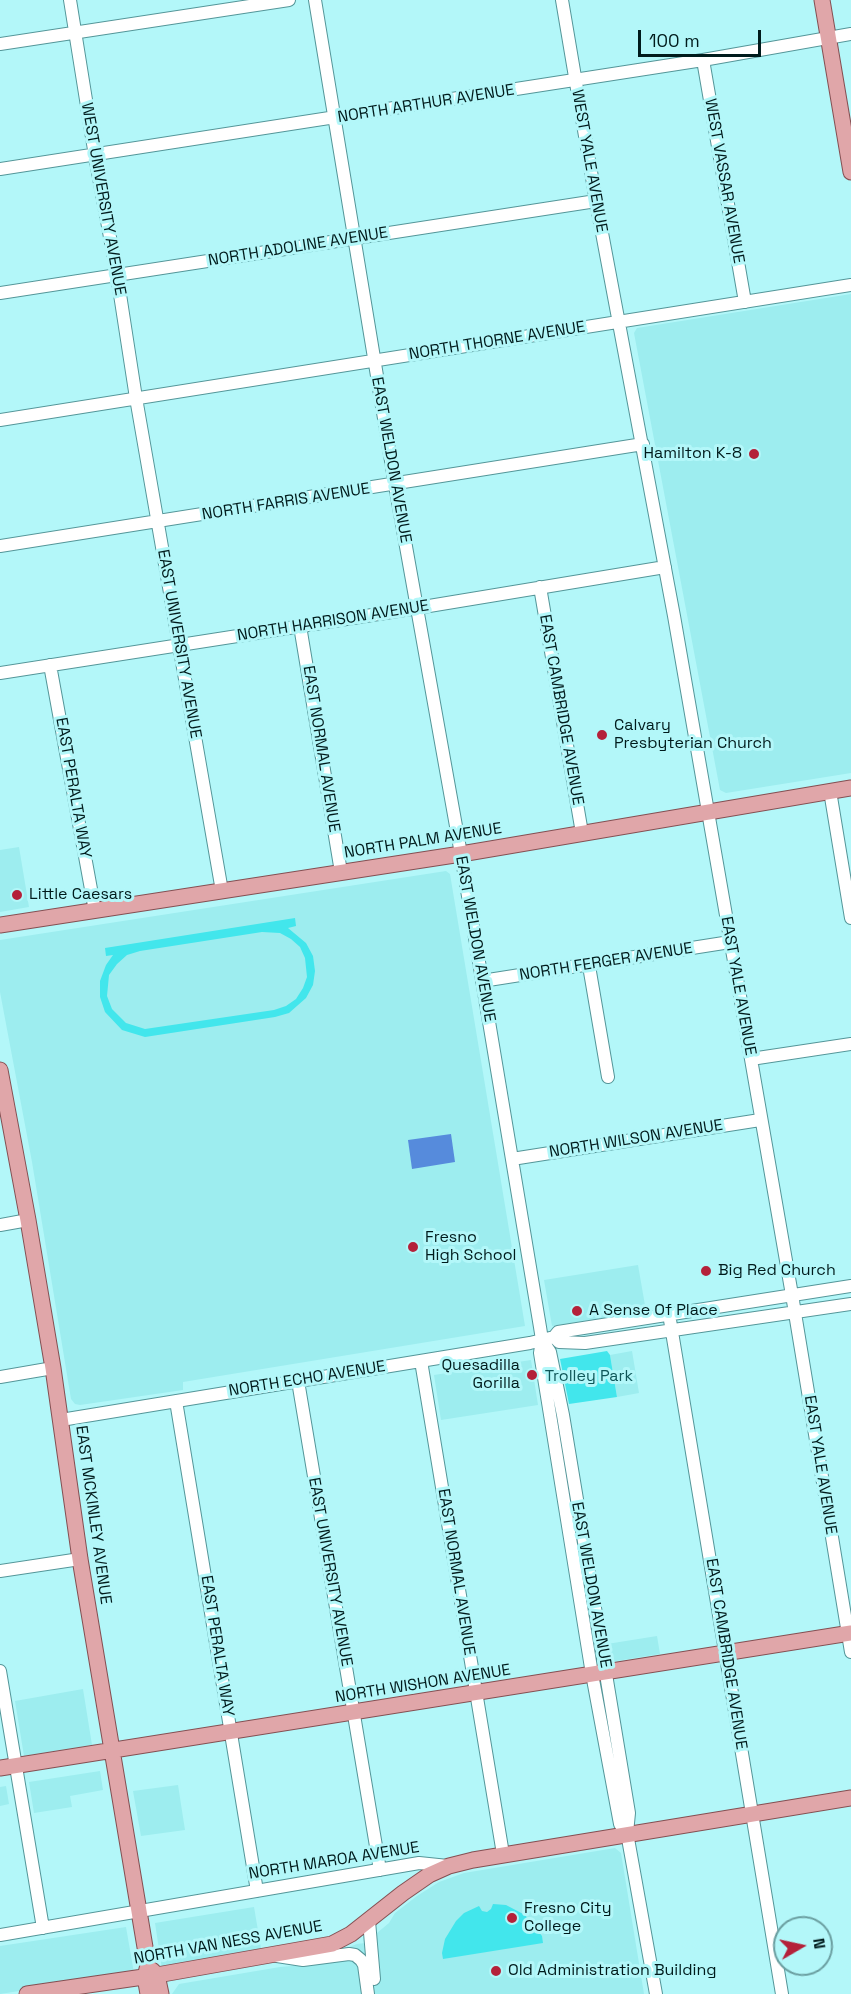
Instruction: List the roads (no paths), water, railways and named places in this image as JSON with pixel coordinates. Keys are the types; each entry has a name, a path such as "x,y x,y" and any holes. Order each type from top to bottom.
{"main road":[{"path":"822,0 850,166"},
{"name":"NORTH PALM AVENUE","path":"0,925 461,854 851,788"},
{"name":"EAST MCKINLEY AVENUE","path":"0,1070 5,1118 28,1220 53,1368 80,1559 150,1972 148,1994"},
{"name":"NORTH WISHON AVENUE","path":"0,1768 849,1633"},
{"name":"NORTH MAROA AVENUE","path":"449,1866 503,1854 627,1833 851,1798"},
{"name":"NORTH VAN NESS AVENUE","path":"27,1994 150,1972 332,1944 351,1934 413,1886 449,1866"},
{"name":"EAST MCKINLEY AVENUE","path":"150,1972 161,1994"}],"street":[{"name":"WEST UNIVERSITY AVENUE","path":"69,0 136,398"},
{"path":"0,44 289,0"},
{"name":"EAST WELDON AVENUE","path":"315,0 395,485 461,854 512,1159 548,1339 540,1353 567,1479 599,1673 629,1813 627,1833 656,1994"},
{"name":"WEST YALE AVENUE","path":"562,0 618,322"},
{"name":"NORTH ARTHUR AVENUE","path":"0,169 703,60 851,34"},
{"name":"WEST VASSAR AVENUE","path":"703,60 745,302"},
{"name":"NORTH ADOLINE AVENUE","path":"0,293 596,201"},
{"name":"NORTH THORNE AVENUE","path":"0,420 851,285"},
{"name":"EAST YALE AVENUE","path":"618,322 665,567 792,1295 851,1652"},
{"name":"EAST UNIVERSITY AVENUE","path":"136,398 222,891"},
{"name":"NORTH FARRIS AVENUE","path":"0,546 643,444"},
{"name":"NORTH HARRISON AVENUE","path":"0,672 180,646 665,567"},
{"name":"EAST CAMBRIDGE AVENUE","path":"540,587 582,833"},
{"name":"EAST NORMAL AVENUE","path":"300,626 341,872"},
{"name":"EAST PERALTA WAY","path":"50,665 95,911"},
{"path":"830,791 851,918"},
{"name":"NORTH FERGER AVENUE","path":"482,981 589,966 730,942"},
{"path":"589,966 608,1077"},
{"path":"751,1059 851,1044"},
{"name":"NORTH WILSON AVENUE","path":"512,1159 760,1120"},
{"path":"0,1224 28,1220"},
{"path":"548,1339 558,1332 851,1286"},
{"path":"548,1339 573,1344 851,1304"},
{"name":"EAST CAMBRIDGE AVENUE","path":"669,1314 782,1994"},
{"name":"NORTH ECHO AVENUE","path":"61,1420 548,1339"},
{"name":"EAST NORMAL AVENUE","path":"421,1361 503,1854"},
{"path":"0,1377 53,1368"},
{"name":"EAST UNIVERSITY AVENUE","path":"298,1381 380,1870"},
{"name":"EAST PERALTA WAY","path":"176,1401 257,1891"},
{"path":"0,1572 80,1559"},
{"path":"0,1671 43,1928"},
{"name":"NORTH MAROA AVENUE","path":"0,1935 419,1863 449,1866"},
{"path":"369,1921 375,1989 370,1994"},
{"path":"270,1955 303,1960 355,1955 364,1965 370,1994"}],"place":[{"name":"Hamilton K-8","path":"754,454"},
{"name":"Calvary Presbyterian Church","path":"602,735"},
{"name":"Little Caesars","path":"17,895"},
{"name":"Fresno High School","path":"413,1247"},
{"name":"Big Red Church","path":"706,1271"},
{"name":"A Sense Of Place","path":"577,1311"},
{"name":"Quesadilla Gorilla","path":"532,1375"},
{"name":"Fresno City College","path":"512,1918"},
{"name":"Old Administration Building","path":"496,1971"}],"park label":[{"name":"Trolley Park","path":"589,1377"}]}
